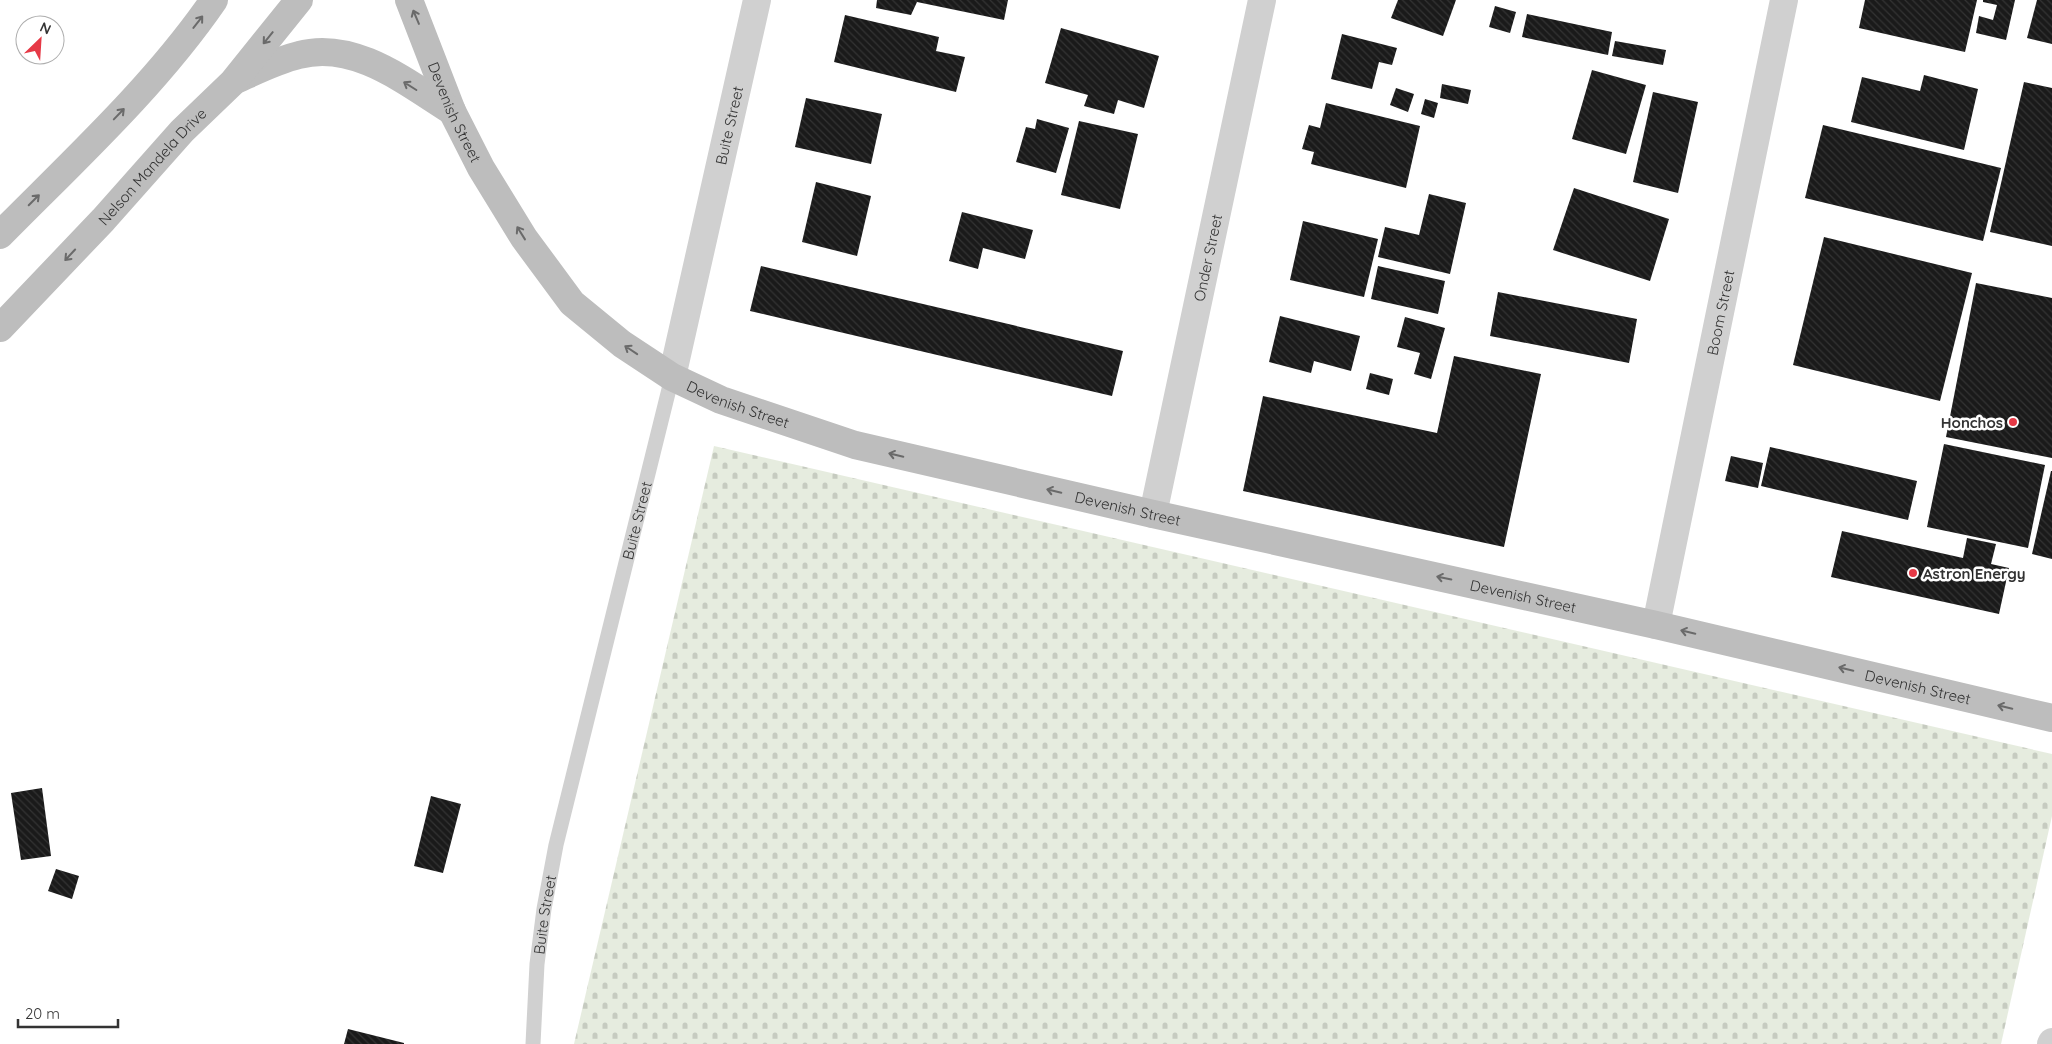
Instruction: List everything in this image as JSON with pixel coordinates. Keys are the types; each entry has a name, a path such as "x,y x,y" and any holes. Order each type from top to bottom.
{"main road":[{"path":"0,235 124,109 181,44 214,0"},
{"name":"Nelson Mandela Drive","path":"0,328 103,220 182,131 233,82 299,0"},
{"name":"Devenish Street","path":"409,0 452,111 481,168 524,238 572,302 622,344 672,377 721,400 855,445 1153,514 1656,625 2052,718"},
{"path":"233,82 300,54 318,52 342,53 374,64 452,111"}],"street":[{"name":"Buite Street","path":"672,377 758,0"},
{"name":"Onder Street","path":"1153,514 1262,0"},
{"name":"Boom Street","path":"1656,625 1784,0"}],"lane":[{"name":"Buite Street","path":"533,1043 537,964 556,845 672,377"}],"green space":[{"path":"714,446 2052,754 2052,816 2001,1044 574,1044"}],"building":[{"path":"877,0 1008,0 1004,20 917,2 911,15 876,8"},
{"path":"1398,0 1456,0 1443,36 1391,18"},
{"path":"1865,0 1977,0 1965,52 1859,28"},
{"path":"1983,0 2015,0 2006,40 1976,33 1979,16 1993,20 1997,5 1983,2"},
{"path":"2037,0 2052,0 2052,44 2027,38"},
{"path":"1495,6 1516,12 1510,33 1489,27"},
{"path":"1527,14 1612,32 1608,55 1522,37"},
{"path":"845,15 939,37 936,51 965,57 956,92 834,62"},
{"path":"1061,28 1159,56 1144,108 1118,100 1114,114 1084,106 1088,95 1045,83"},
{"path":"1342,34 1397,48 1392,65 1379,62 1372,89 1331,79"},
{"path":"1615,41 1666,50 1663,65 1612,56"},
{"path":"1592,70 1646,85 1626,154 1572,139"},
{"path":"1924,75 1978,89 1964,150 1851,122 1862,77 1920,91"},
{"path":"2024,82 2052,88 2052,246 1990,232"},
{"path":"1442,84 1471,90 1468,104 1440,98"},
{"path":"1396,88 1414,94 1408,112 1390,105"},
{"path":"1653,92 1698,102 1678,193 1633,182"},
{"path":"806,98 882,114 871,164 795,147"},
{"path":"1425,99 1438,103 1434,118 1421,114"},
{"path":"1326,103 1420,126 1406,188 1311,164 1314,152 1302,149 1309,125 1320,128"},
{"path":"1037,119 1069,128 1056,173 1016,162 1026,127 1035,129"},
{"path":"1079,121 1138,134 1120,209 1061,195"},
{"path":"1823,125 2001,168 1983,241 1805,198"},
{"path":"816,182 871,196 857,256 802,242"},
{"path":"1574,188 1669,219 1650,281 1553,250"},
{"path":"1429,194 1466,203 1450,274 1378,257 1385,227 1419,235"},
{"path":"962,212 1033,230 1025,259 983,248 978,269 949,261"},
{"path":"1303,221 1378,239 1364,297 1290,280"},
{"path":"1824,237 1972,273 1940,401 1793,365"},
{"path":"761,266 1123,351 1112,396 750,311"},
{"path":"1378,266 1445,281 1438,314 1371,299"},
{"path":"1976,283 2052,298 2052,458 1946,437"},
{"path":"1498,292 1637,319 1629,363 1490,336"},
{"path":"1280,316 1360,336 1351,371 1314,361 1311,373 1269,362"},
{"path":"1405,317 1445,328 1431,379 1414,374 1420,353 1397,347"},
{"path":"1454,356 1541,374 1504,547 1243,491 1263,396 1437,433"},
{"path":"1370,373 1393,379 1389,395 1366,389"},
{"path":"1944,444 2045,465 2028,548 1927,527"},
{"path":"1770,447 1917,481 1908,520 1761,486"},
{"path":"1731,456 1763,463 1758,488 1725,481"},
{"path":"2052,471 2052,559 2032,554"},
{"path":"1842,531 1963,558 1967,538 1996,544 1991,564 2009,568 1999,614 1831,577"},
{"path":"42,788 51,856 21,860 11,793"},
{"path":"431,796 461,804 443,873 414,866"},
{"path":"56,869 79,876 72,899 48,891"},
{"path":"348,1029 404,1043 404,1044 344,1044"}],"place":[{"name":"Honchos","path":"2013,422"},
{"name":"Astron Energy","path":"1913,573"}]}
